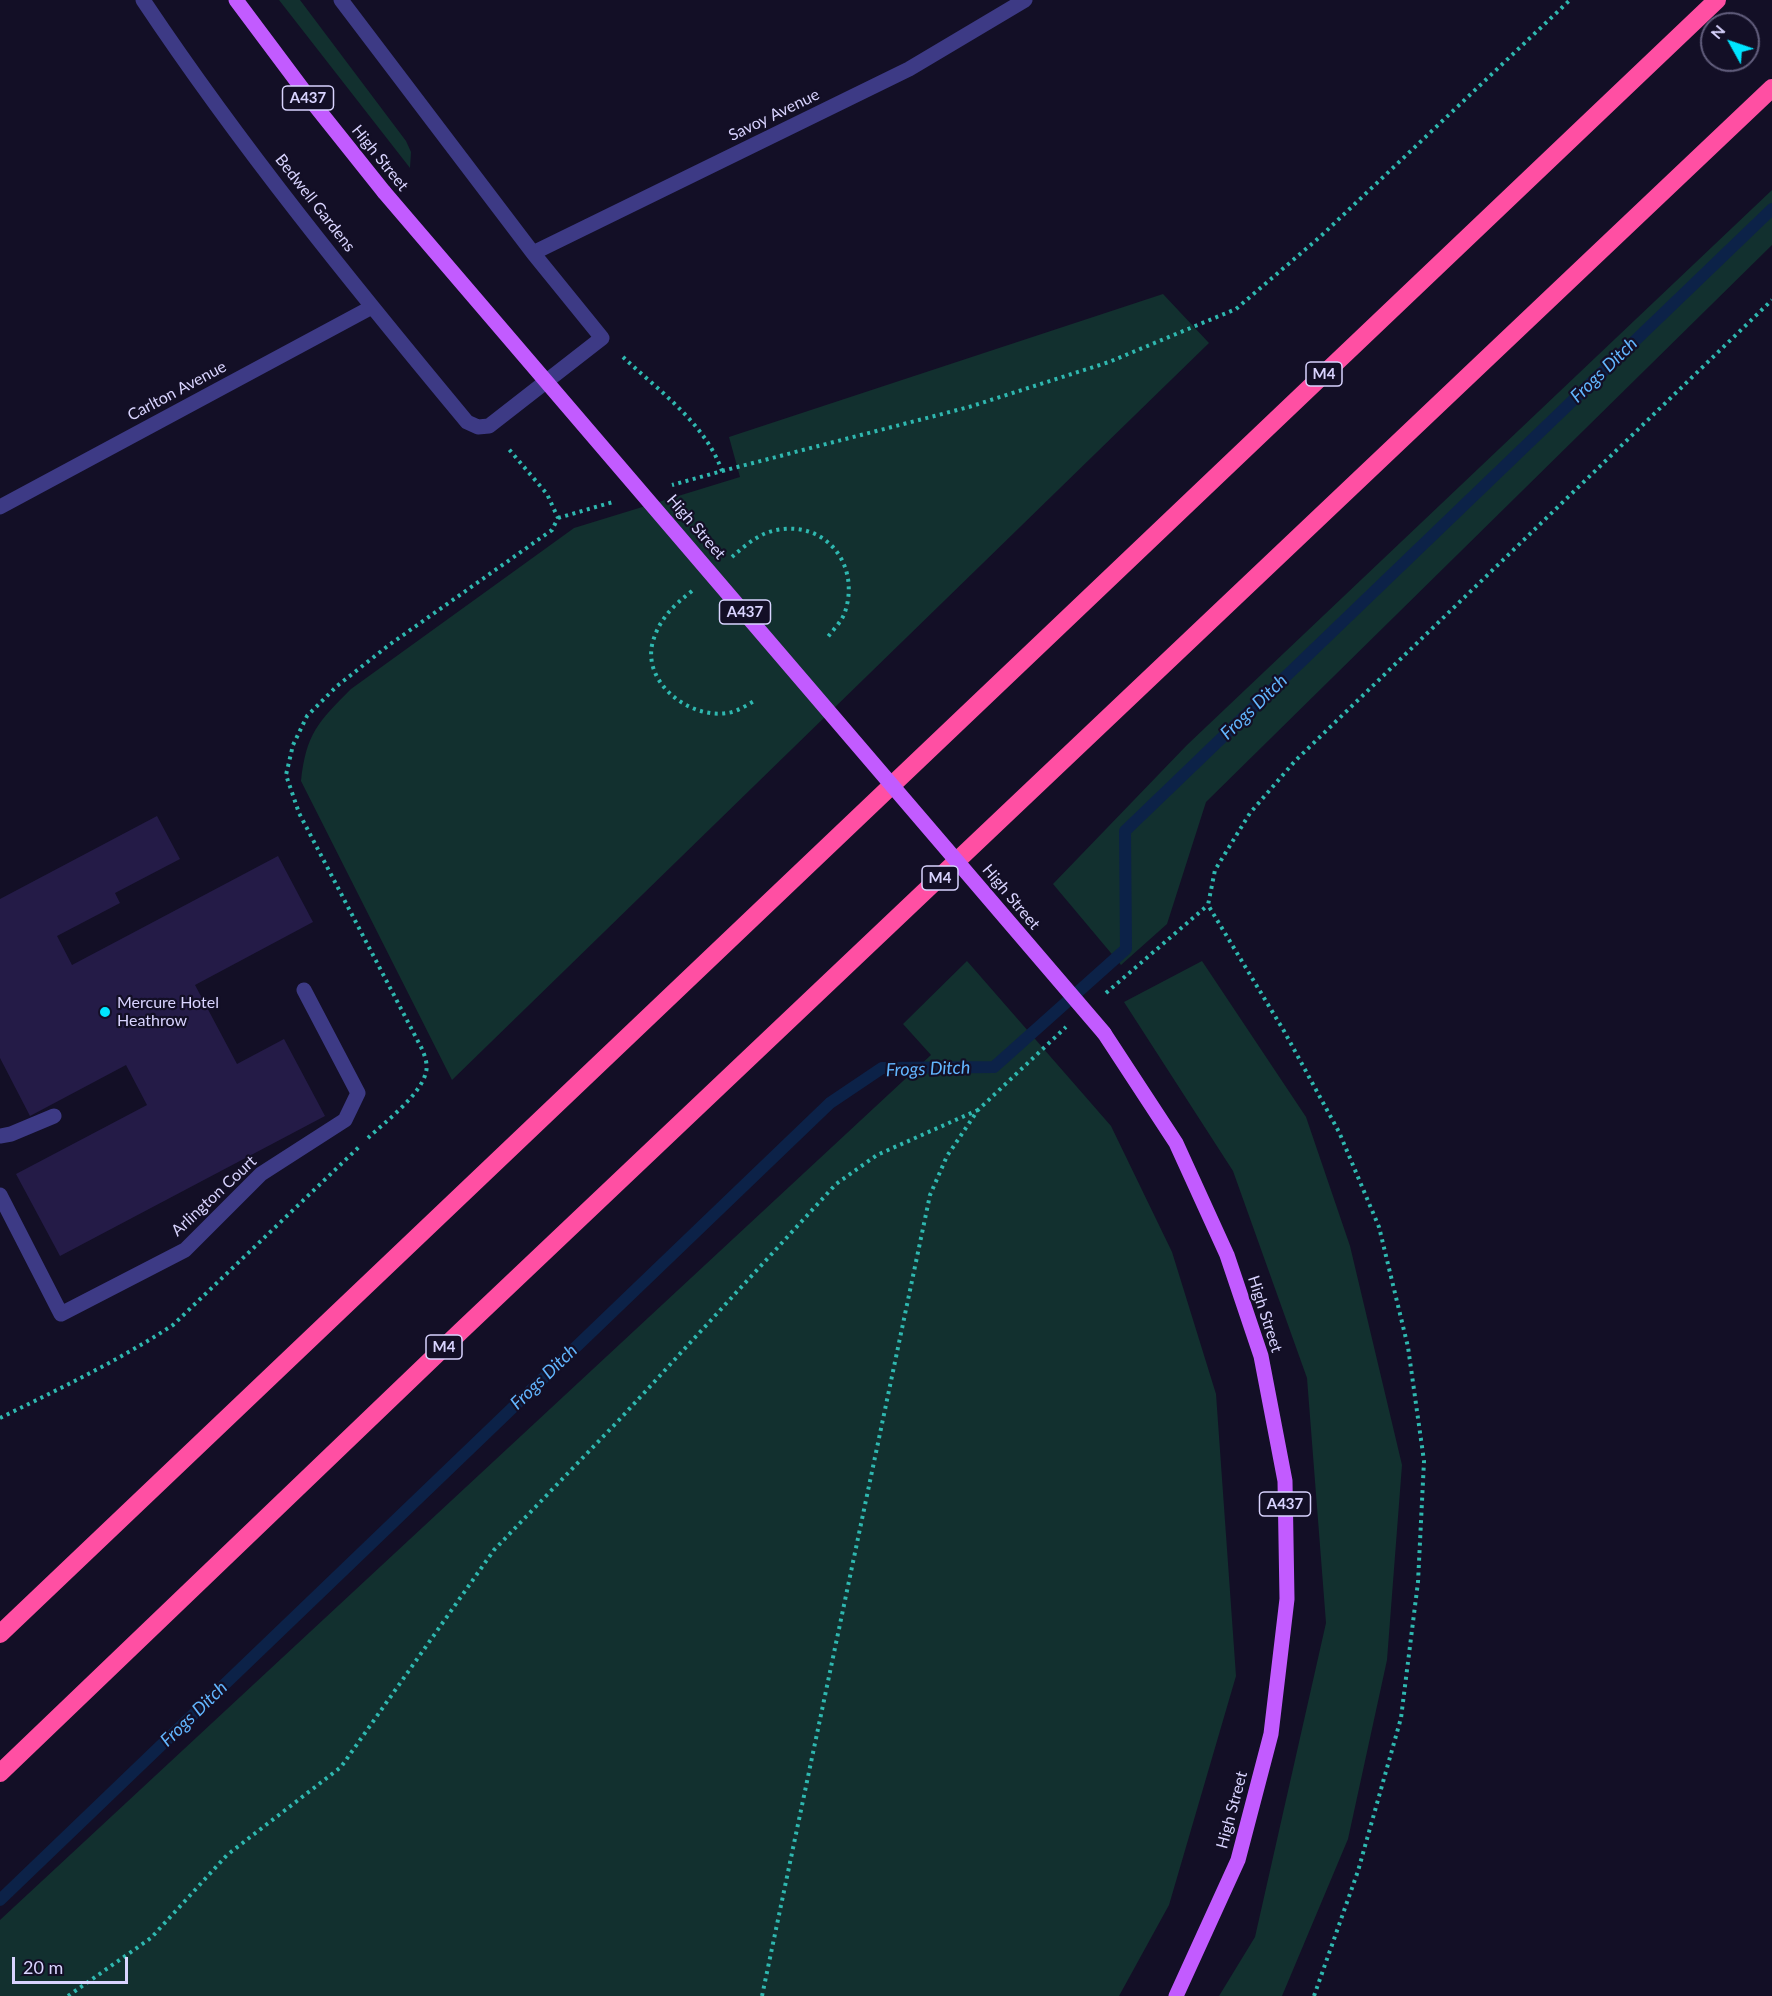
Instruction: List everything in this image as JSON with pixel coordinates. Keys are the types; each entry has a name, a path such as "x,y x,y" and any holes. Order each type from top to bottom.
{"highway":[{"name":"M4","path":"0,1634 1717,0"},
{"name":"M4","path":"0,1773 469,1323 1772,88"}],"main road":[{"name":"High Street","path":"236,0 313,104 384,192 1104,1033 1176,1143 1227,1255 1261,1356 1284,1481 1287,1599 1272,1734 1238,1860 1176,1996"}],"street":[{"name":"Bedwell Gardens","path":"143,0 190,70 372,307 467,422 478,427 489,426"},
{"path":"341,0 533,254 603,338 489,426"},
{"name":"Savoy Avenue","path":"533,254 909,69 1025,0"},
{"name":"Carlton Avenue","path":"0,507 372,307"},
{"name":"Arlington Court","path":"0,1195 61,1314 185,1250 261,1174 345,1120 358,1092 304,990"},
{"path":"0,1136 11,1134 54,1116"}],"path":[{"path":"668,486 969,407 1109,362 1236,309 1321,236 1570,0"},
{"path":"1113,987 1208,905 1215,870 1250,813 1295,761 1772,300"},
{"path":"603,338 700,429 716,453 722,471"},
{"path":"0,1418 88,1375 173,1325 417,1088 426,1073 422,1049 300,813 286,775 293,745 307,716 337,686 389,645 552,530 558,518 554,505 489,426"},
{"path":"558,518 624,499"},
{"path":"756,700 729,713 707,714 682,704 665,689 652,666 652,644 661,621 674,606 743,547 765,533 787,529 809,531 832,544 846,564 850,586 845,614 827,639"},
{"path":"1208,905 1284,1031 1339,1132 1379,1227 1408,1347 1424,1461 1418,1582 1401,1718 1358,1871 1314,1996"},
{"path":"762,1996 930,1195 947,1156 978,1110 1064,1029"},
{"path":"68,1996 151,1938 227,1855 341,1767 494,1550 621,1418 836,1184 877,1155 978,1110"}],"green space":[{"path":"279,0 300,0 406,141 411,152 410,168"},
{"path":"1772,190 1772,245 1206,802 1167,924 1121,965 1053,884 1187,745"},
{"path":"1163,294 1209,343 452,1080 301,781 310,740 330,711 351,689 574,528 740,477 729,437"},
{"path":"967,961 1111,1126 1172,1252 1216,1394 1236,1676 1169,1905 1119,1996 0,1996 0,1920 931,1055 903,1024"},
{"path":"1202,961 1306,1117 1350,1246 1402,1465 1387,1660 1348,1839 1282,1996 1219,1996 1255,1937 1326,1623 1307,1378 1233,1171 1124,1002"}],"building":[{"name":"Mercure Hotel Heathrow","path":"157,816 180,859 115,893 120,903 57,936 72,965 278,856 313,922 195,985 237,1064 284,1039 325,1116 60,1256 16,1174 147,1105 126,1065 30,1116 0,1058 0,899"}],"waterway":[{"name":"Frogs Ditch","path":"0,1900 830,1103 882,1068 994,1067 1126,949 1125,831 1772,209"}],"place":[{"name":"Mercure Hotel Heathrow","path":"105,1012"}]}
